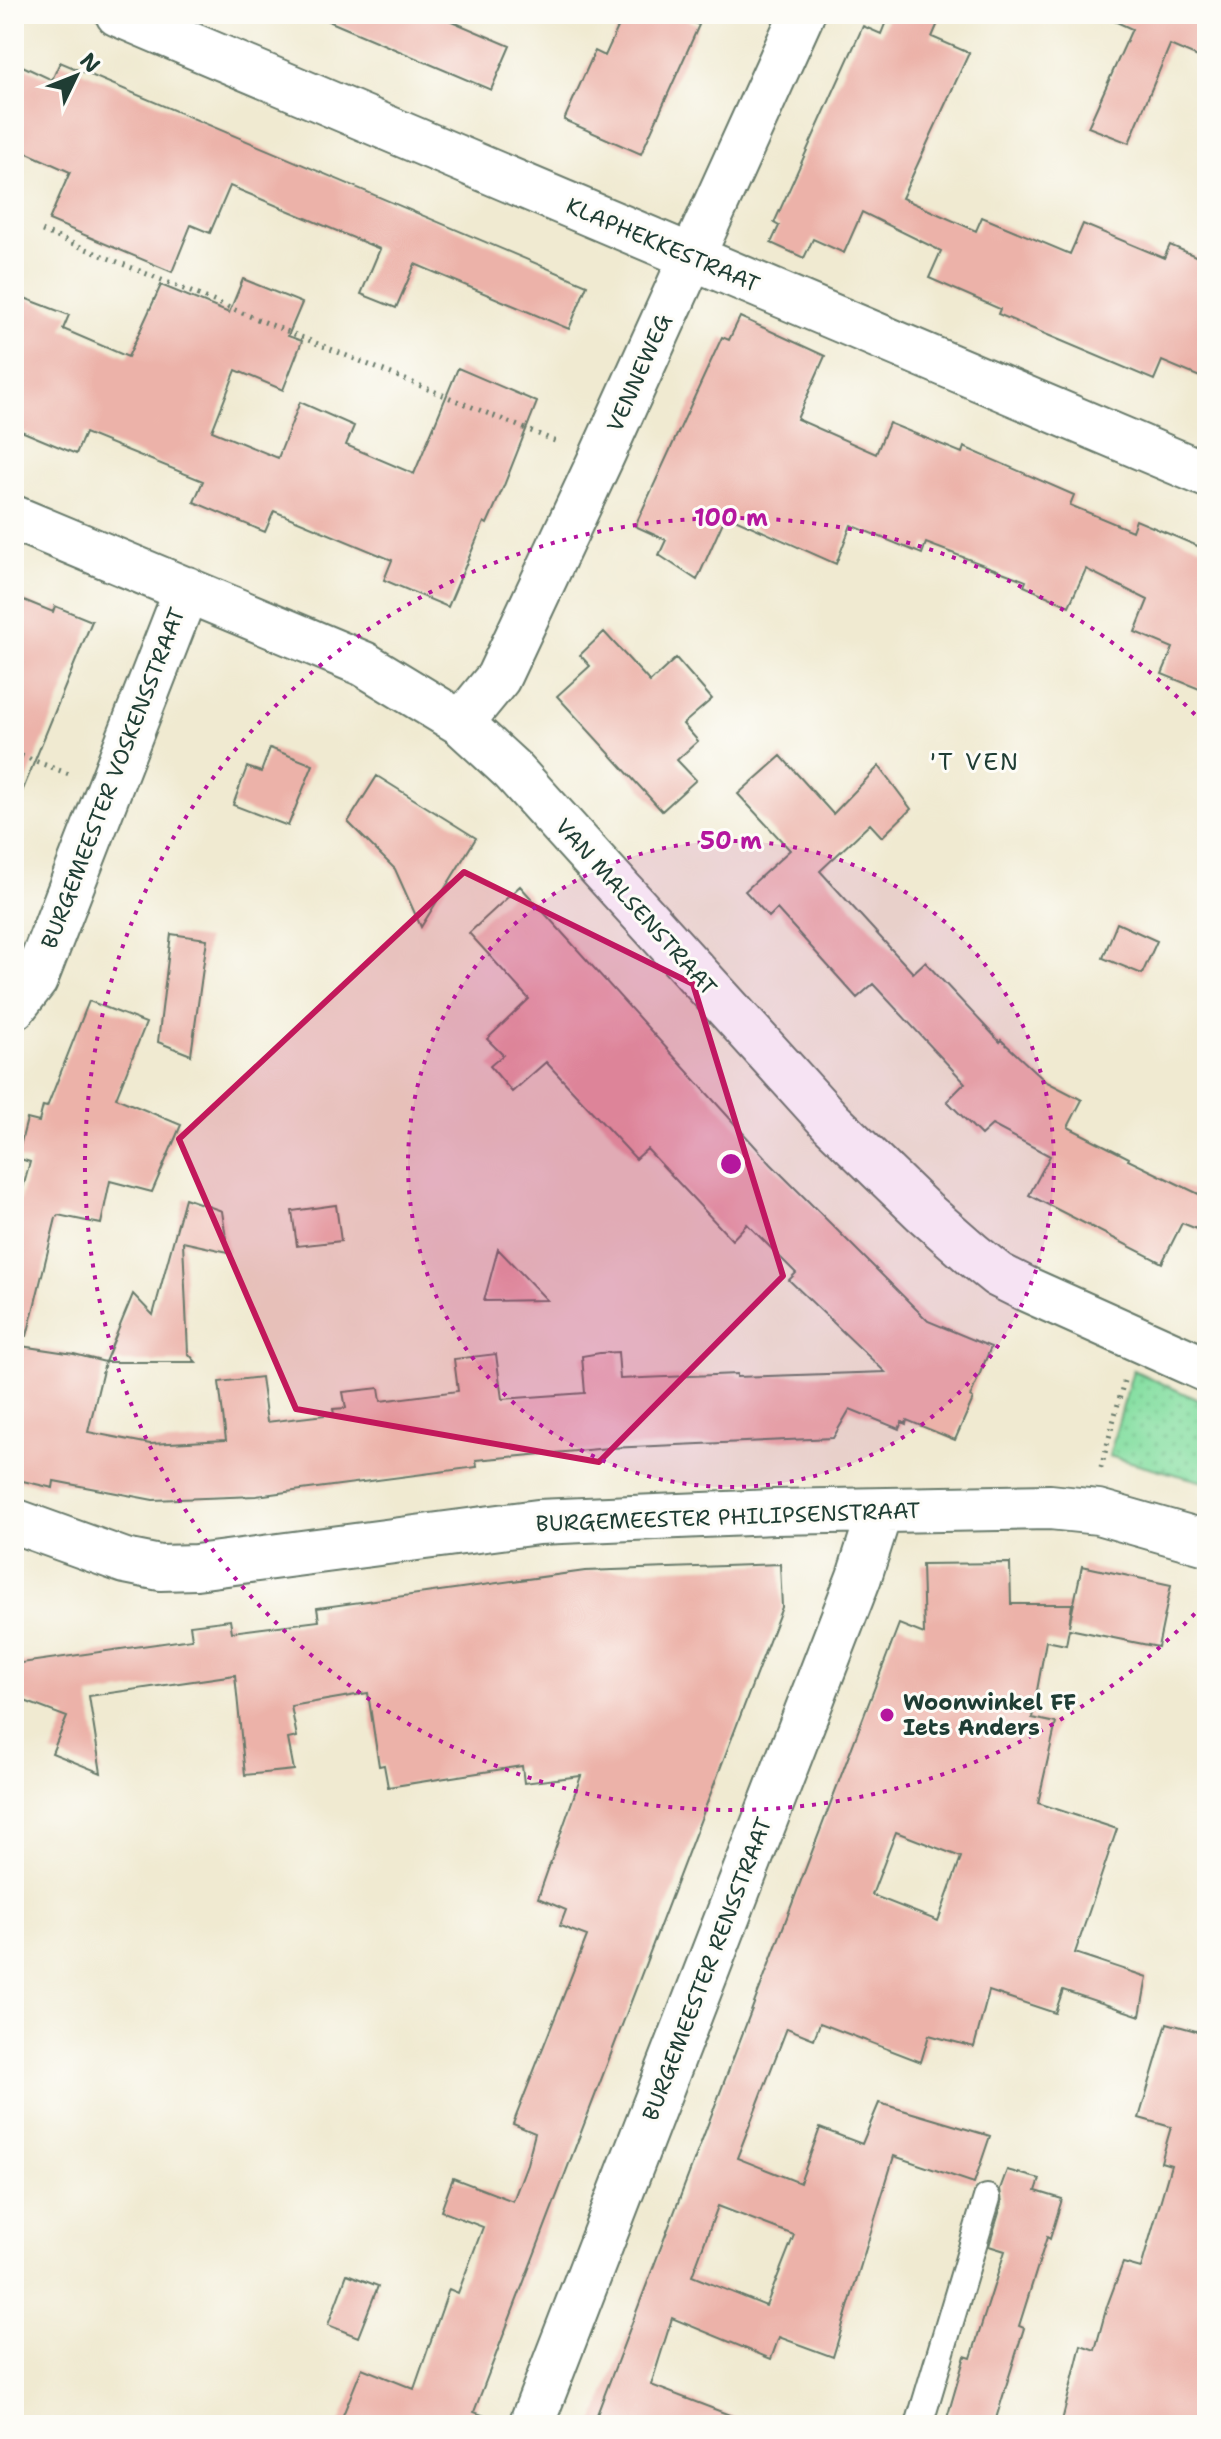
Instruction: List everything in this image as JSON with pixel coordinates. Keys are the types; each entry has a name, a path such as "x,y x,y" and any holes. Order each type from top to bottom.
{"street":[{"name":"KLAPHEKKESTRAAT","path":"118,14 1207,475"},
{"name":"VENNEWEG","path":"461,723 498,678 802,14"},
{"name":"VAN MALSENSTRAAT","path":"14,518 364,664 461,723 512,770 831,1122 924,1212 998,1275 1207,1370"},
{"name":"BURGEMEESTER VOSKENSSTRAAT","path":"14,1007 35,980 187,589"},
{"name":"BURGEMEESTER PHILIPSENSTRAAT","path":"14,1521 125,1561 160,1568 196,1567 538,1522 880,1511 1050,1507 1090,1511 1207,1543"},
{"name":"BURGEMEESTER RENSSTRAAT","path":"531,2425 854,1589 880,1511"}],"lane":[{"path":"919,2425 987,2198"}],"path":[{"path":"42,231 600,460"},
{"path":"14,753 109,790"},
{"path":"1090,1511 1135,1339"}],"highlighted area":[{"path":"464,872 693,984 783,1276 599,1462 296,1409 179,1139"}],"green space":[{"path":"1133,1370 1207,1404 1207,1483 1109,1456"}],"building":[{"path":"312,14 435,14 510,46 491,90"},
{"path":"624,14 674,14 699,25 641,154 564,120 595,51 605,56"},
{"path":"889,14 942,14 932,37 969,53 902,198 976,231 982,217 1070,254 1083,224 1164,258 1170,245 1207,261 1207,380 1162,361 1154,380 998,314 1000,309 929,278 941,251 862,212 844,253 813,239 804,258 771,243 779,226 774,223 863,26 881,34"},
{"path":"1099,14 1207,14 1207,61 1170,45 1129,143 1088,127 1132,29"},
{"path":"14,62 52,80 60,62 587,285 569,329 415,264 396,308 361,294 380,249 230,186 210,233 191,225 172,272 49,220 70,172 14,147"},
{"path":"243,279 302,303 288,336 302,341 283,390 236,370 212,431 278,458 300,402 354,426 346,445 414,474 458,368 537,402 503,488 487,524 484,522 448,607 384,580 392,560 274,511 265,532 194,502 203,481 85,433 76,454 14,428 14,294 69,315 63,329 128,357 161,285 229,313"},
{"path":"740,317 825,356 797,419 876,454 889,423 962,453 964,447 1074,495 1070,505 1132,531 1136,520 1207,550 1207,692 1162,674 1173,648 1135,632 1148,600 1086,569 1069,606 1024,586 1026,581 926,543 922,554 851,525 836,564 726,515 697,580 659,555 666,540 635,526 722,337 729,340"},
{"path":"14,596 53,612 55,606 92,621 15,809"},
{"path":"604,632 650,682 676,658 712,699 683,724 698,741 677,760 696,780 662,811 557,696 590,666 580,655"},
{"path":"270,748 313,765 288,826 233,805 247,767 261,772"},
{"path":"781,756 833,814 879,766 911,809 882,837 870,824 820,871 913,973 925,962 1000,1042 1045,1081 1082,1100 1068,1127 1207,1198 1207,1233 1182,1223 1162,1263 1029,1195 1050,1156 992,1125 981,1135 947,1101 965,1083 873,984 857,998 777,909 769,917 745,891 790,850 738,794"},
{"path":"377,776 476,838 421,927 395,869 348,822"},
{"path":"520,886 771,1164 928,1321 991,1347 955,1440 907,1420 906,1424 902,1422 899,1429 850,1409 833,1438 609,1448 476,1460 477,1467 256,1496 153,1500 54,1481 53,1488 14,1479 14,1345 105,1362 88,1432 150,1444 226,1440 219,1382 261,1377 267,1422 334,1414 333,1409 346,1408 343,1392 379,1388 381,1401 458,1391 454,1359 496,1354 502,1399 585,1393 582,1356 600,1353 618,1352 620,1379 885,1372 789,1280 796,1273 747,1224 732,1240 647,1149 636,1159 546,1062 512,1092 490,1066 503,1055 487,1039 529,999 469,933"},
{"path":"1117,923 1157,941 1142,974 1103,958"},
{"path":"171,934 207,939 191,1055 158,1042"},
{"path":"89,1001 146,1023 116,1098 181,1125 152,1192 110,1181 101,1224 58,1215 27,1336 14,1335 14,1221 30,1162 17,1158 27,1119 39,1122 43,1106 47,1107"},
{"path":"185,1198 222,1211 228,1252 183,1242 188,1353 196,1362 105,1362 133,1294 153,1315"},
{"path":"336,1205 341,1241 297,1246 292,1211"},
{"path":"498,1249 547,1300 484,1301"},
{"path":"1010,1563 1011,1604 1072,1604 1069,1626 1082,1566 1171,1585 1158,1647 1069,1629 1066,1645 1046,1641 1032,1718 1056,1723 1038,1803 1117,1829 1075,1953 1147,1977 1140,2016 1063,1990 1055,2013 989,1991 974,2047 929,2035 921,2062 820,2023 814,2039 787,2028 737,2158 800,2183 820,2128 862,2144 879,2103 990,2136 974,2183 894,2156 833,2357 779,2337 771,2359 672,2318 651,2385 748,2422 748,2425 593,2425 899,1624 924,1634 922,1564","holes":["896,1832 961,1857 938,1921 872,1895","718,2206 794,2235 766,2306 692,2276"]},
{"path":"780,1564 782,1607 474,2412 501,2422 501,2425 339,2425 362,2368 414,2389 449,2289 458,2293 483,2227 441,2211 453,2178 513,2201 527,2164 535,2133 513,2124 587,1936 560,1926 566,1910 538,1898 581,1776 524,1783 522,1766 388,1787 384,1765 379,1766 368,1693 291,1706 297,1737 288,1739 294,1770 245,1775 235,1675 89,1696 101,1773 52,1753 67,1717 14,1697 14,1664 192,1639 190,1625 230,1620 232,1632 319,1621 317,1608 585,1571"},
{"path":"1167,2023 1207,2034 1207,2425 1061,2425 1081,2345 1095,2350 1123,2263 1141,2268 1171,2165 1161,2162 1171,2127 1139,2118"},
{"path":"1007,2170 1040,2179 1036,2191 1062,2199 1019,2326 1024,2328 994,2425 945,2425 965,2356 971,2358 1005,2251 989,2246 1002,2203 1000,2189"},
{"path":"347,2274 378,2286 358,2337 328,2325"}],"place":[{"name":"Woonwinkel FF Iets Anders","path":"887,1715"}],"district":[{"name":"'T VEN","path":"975,762"}]}
